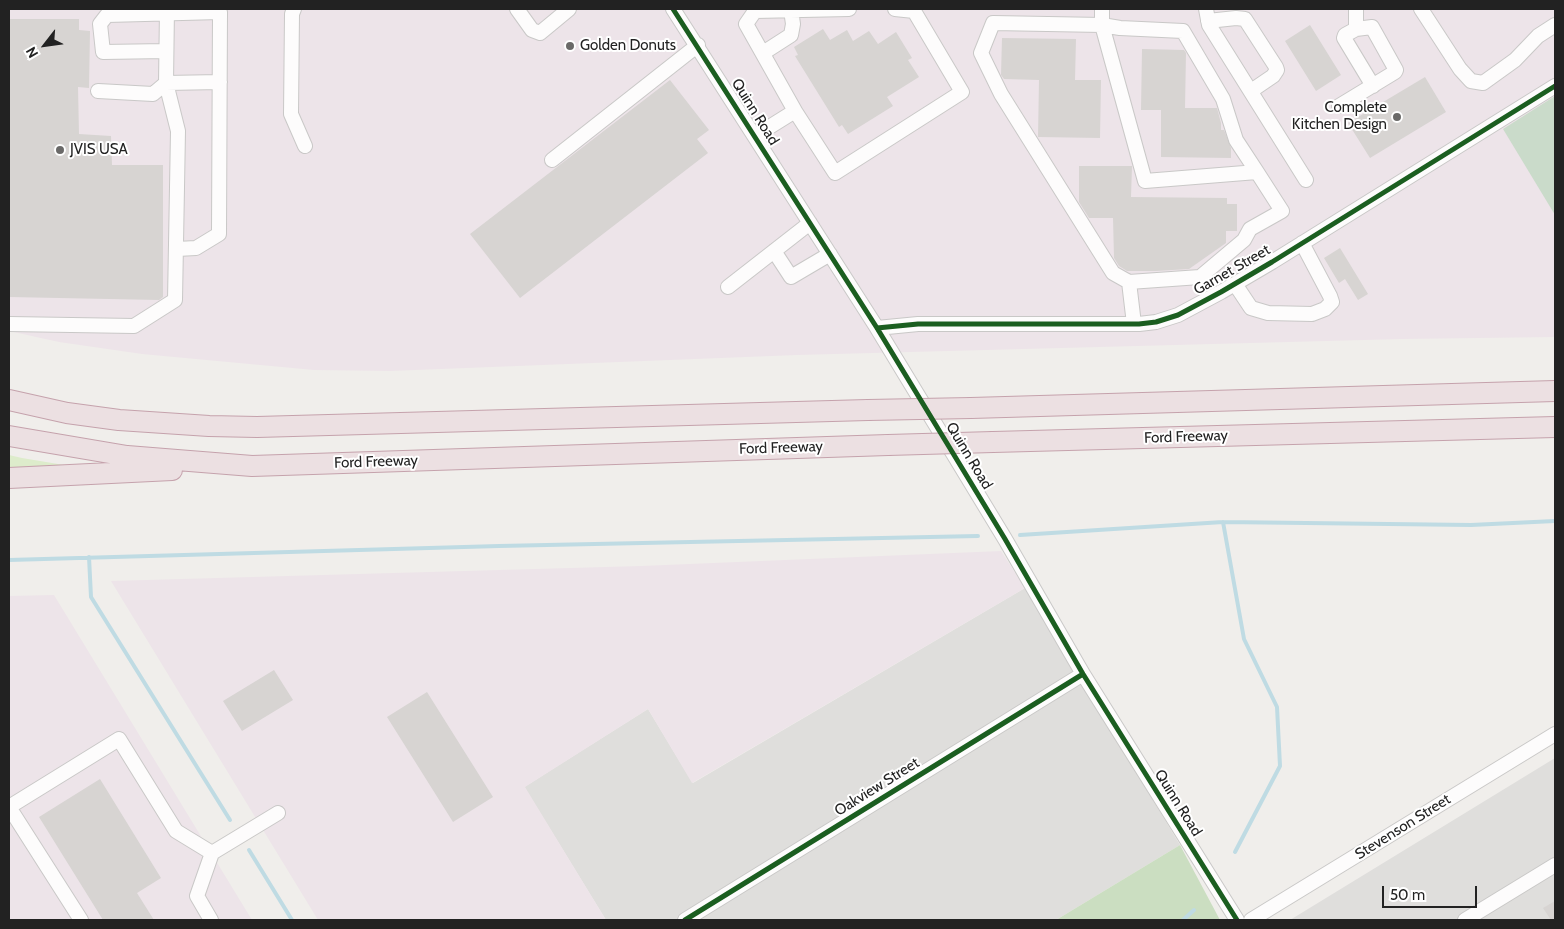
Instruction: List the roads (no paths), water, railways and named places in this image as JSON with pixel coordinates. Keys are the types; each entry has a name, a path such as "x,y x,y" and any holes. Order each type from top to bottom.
{"highway":[{"path":"9,400 67,414 119,420 247,427 1555,391"},
{"path":"9,393 36,406"},
{"name":"Ford Freeway","path":"9,436 127,456 252,466 888,445 1555,427"},
{"path":"9,478 252,466"}],"street":[{"path":"294,9 292,14 291,114 305,146"},
{"path":"517,9 532,30 540,33 569,9"},
{"name":"Quinn Road","path":"673,9 698,45 877,328 1005,539 1083,674 1237,920"},
{"path":"849,9 755,10 746,24 795,111 835,173 962,92 914,11 895,9"},
{"path":"1102,9 1102,25 1145,181 1258,172"},
{"path":"1356,9 1356,29"},
{"path":"1422,9 1460,69 1471,80 1483,83 1515,60 1538,36 1555,25"},
{"path":"764,53 791,35 790,10"},
{"path":"9,324 134,326 175,300 178,131 166,83 167,11"},
{"path":"166,51 103,52 100,24 107,15 167,11 220,12 219,234 196,248 177,249"},
{"path":"1207,15 1306,180"},
{"path":"1207,15 1245,19 1276,67 1277,70 1272,76 1251,91"},
{"path":"993,22 1102,25 1120,28 1183,31 1223,99 1236,140 1258,172 1282,211 1250,229 1244,240 1200,277 1129,282 1112,273 1001,94 981,53 993,22"},
{"path":"1339,106 1373,86 1395,72 1396,68 1372,27 1356,29 1344,35 1344,38 1373,86"},
{"path":"552,160 698,45"},
{"path":"98,91 153,94 166,83 220,82"},
{"name":"Garnet Street","path":"877,328 918,324 1134,324 1156,322 1178,315 1236,284 1555,86"},
{"path":"755,136 795,111"},
{"path":"728,287 810,222"},
{"path":"1236,284 1251,308 1268,313 1312,314 1325,309 1332,302 1330,296 1302,243"},
{"path":"774,251 791,277 830,254"},
{"path":"1129,282 1134,324"},
{"name":"Oakview Street","path":"685,920 1083,674"},
{"name":"Stevenson Street","path":"1251,920 1555,734"},
{"path":"81,920 9,807 119,739 176,831 212,853"},
{"path":"211,920 196,896 212,853 278,813"},
{"path":"1466,920 1555,865"}],"waterway":[{"path":"1020,535 1223,522 1471,525 1555,521"},
{"path":"1223,522 1244,639 1277,707 1280,766 1235,852"},
{"path":"9,560 499,546 978,536"},
{"path":"89,557 91,597 230,820"},
{"path":"249,850 292,920"},
{"path":"1183,920 1194,910"}],"place":[{"name":"Golden Donuts","path":"570,46"},
{"name":"Complete Kitchen Design","path":"1397,117"},
{"name":"JVIS USA","path":"60,150"}]}
